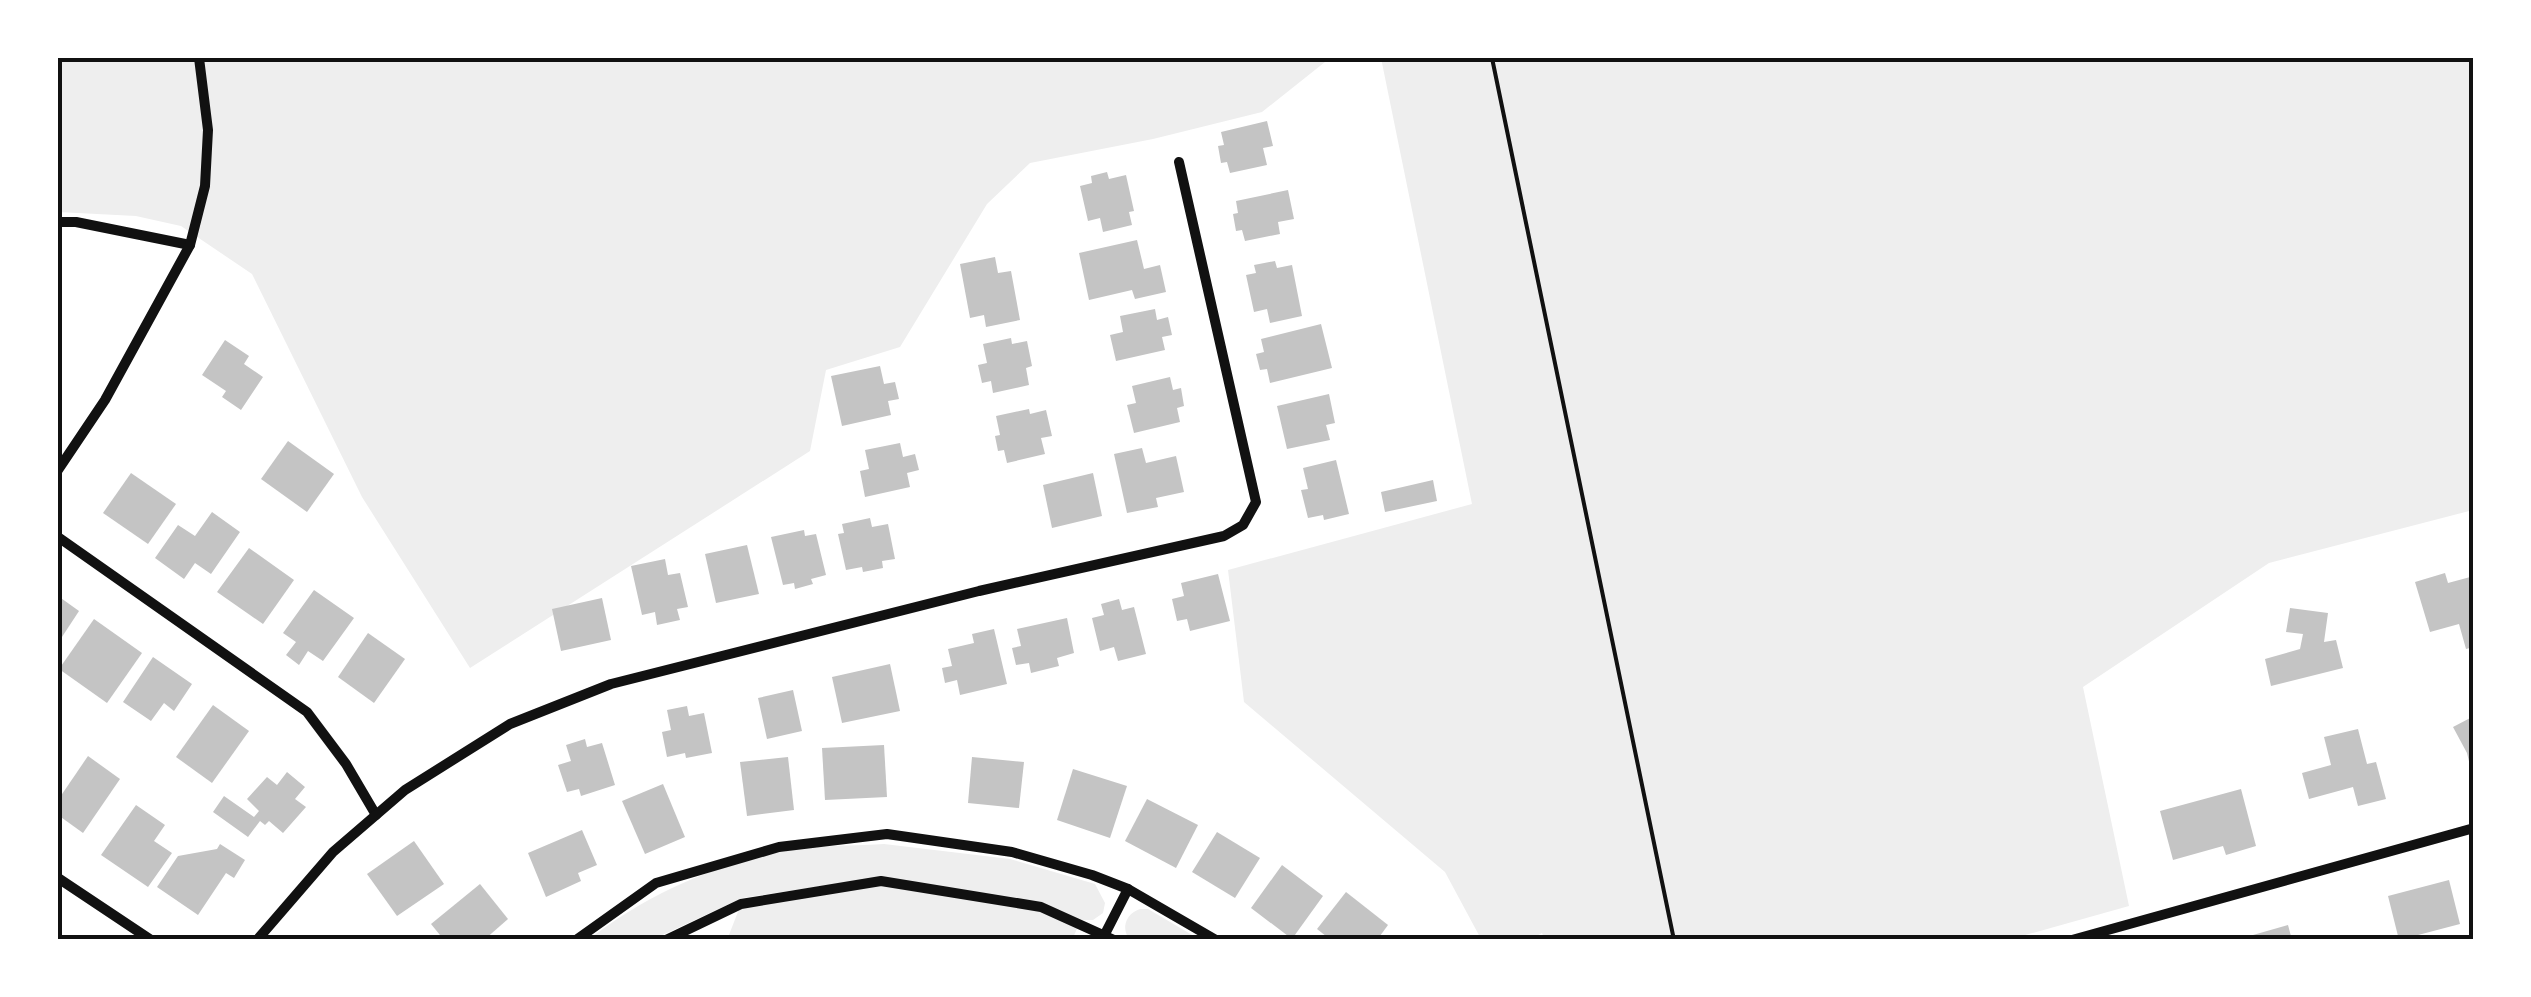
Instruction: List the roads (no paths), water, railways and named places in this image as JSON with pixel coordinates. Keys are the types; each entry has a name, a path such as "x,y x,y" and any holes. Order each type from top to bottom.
{"street":[{"path":"58,470 104,400 190,244 205,186 207,149 199,58"},
{"path":"257,940 333,852 376,814 405,790 510,724 611,684 979,591 1224,536 1243,525 1256,502 1179,162"},
{"path":"58,222 190,244"},
{"path":"58,536 307,712 346,764 376,814"},
{"path":"2072,940 2474,828"},
{"path":"576,940 656,883 778,847 887,834 1012,852 1092,875 1128,889 1216,940"},
{"path":"58,878 151,940"},
{"path":"666,940 741,904 881,881 1041,908 1109,937 1128,889"}]}
